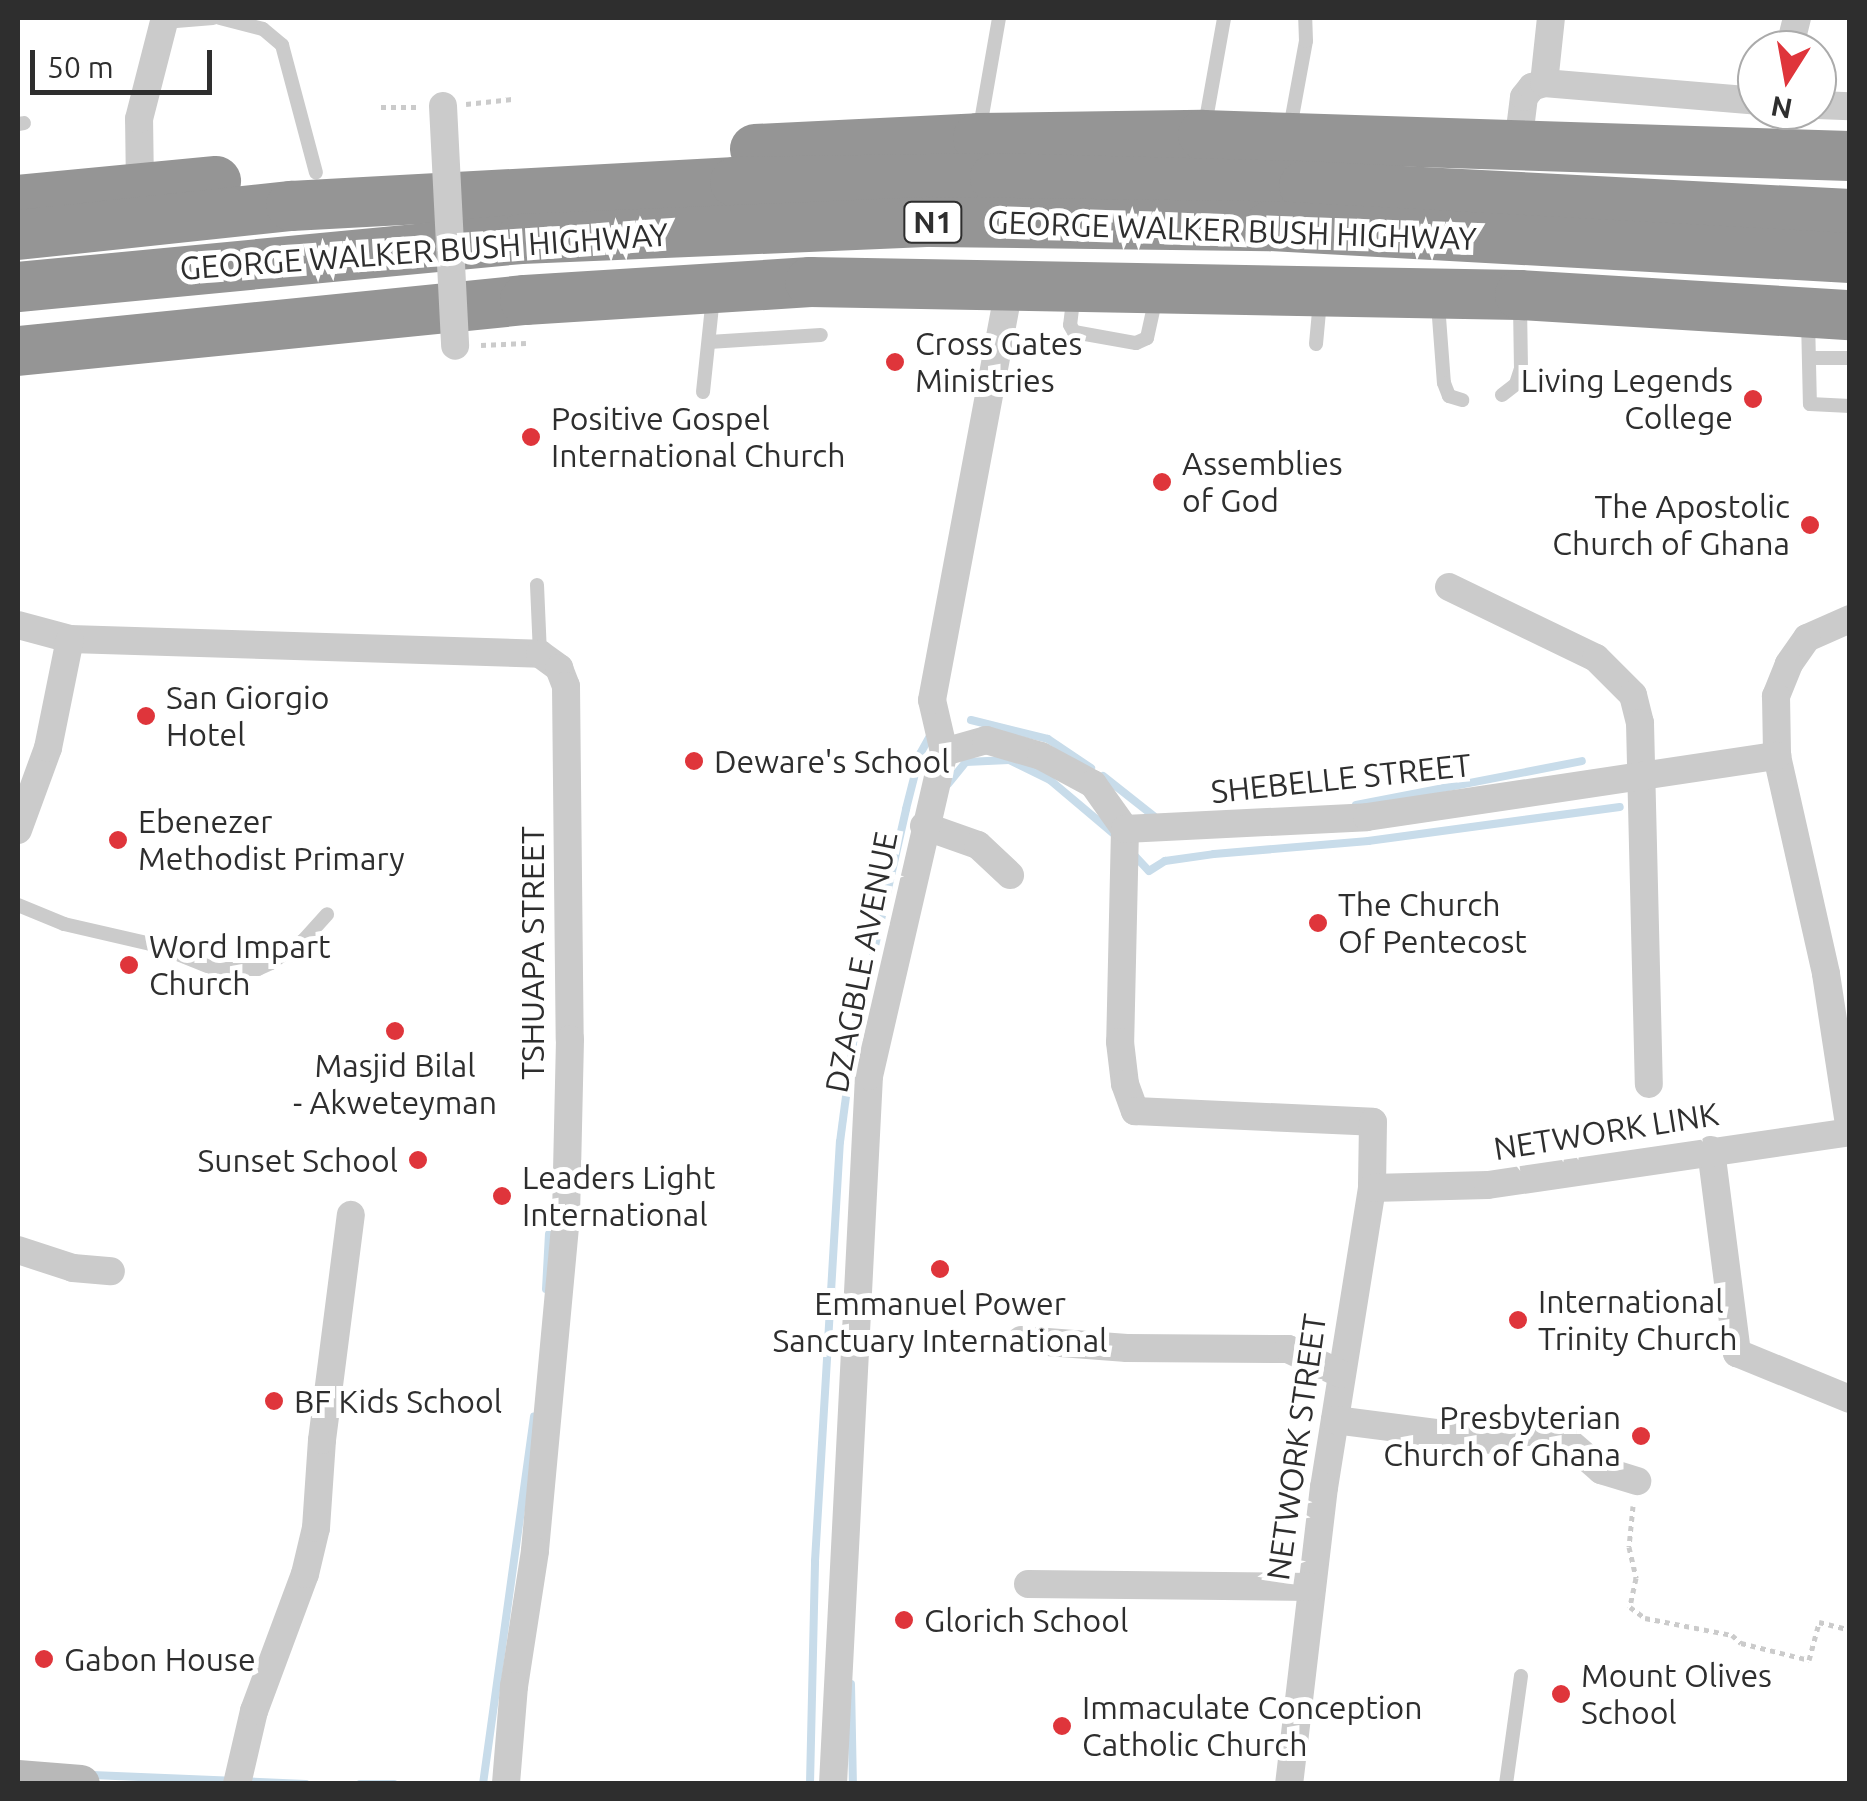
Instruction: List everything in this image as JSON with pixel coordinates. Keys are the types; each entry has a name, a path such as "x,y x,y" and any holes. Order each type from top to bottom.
{"highway":[{"path":"18,200 140,187 304,189 978,138 1203,135 1850,156"},
{"name":"GEORGE WALKER BUSH HIGHWAY","path":"18,236 304,189 735,182 1089,178 1850,214"},
{"path":"18,220 140,187"},
{"name":"GEORGE WALKER BUSH HIGHWAY","path":"18,287 521,240 932,222 1270,226 1850,258"},
{"path":"18,351 386,312 810,282 1520,295 1822,329"}],"street":[{"path":"1544,83 1552,18"},
{"path":"140,187 139,120 164,20"},
{"path":"1518,145 1524,97 1532,86 1544,83 1737,99"},
{"path":"443,106 454,346"},
{"name":"DZAGBLE AVENUE","path":"833,1784 868,1076 944,752 932,700 1010,285"},
{"path":"1450,587 1596,658 1633,694 1640,723 1649,1084"},
{"path":"1850,619 1807,638 1789,664 1776,696 1777,756 1826,974 1850,1132"},
{"path":"18,625 70,640 540,654"},
{"path":"18,830 56,721 70,640"},
{"name":"TSHUAPA STREET","path":"506,1784 514,1686 535,1551 566,1216 570,1039 566,686 559,668 540,654"},
{"path":"944,752 986,740 1040,756 1093,784 1125,829"},
{"name":"SHEBELLE STREET","path":"1125,829 1367,817 1777,756"},
{"path":"924,826 978,844 1010,875"},
{"name":"NETWORK STREET","path":"1125,829 1120,1042 1125,1084 1136,1111 1373,1122 1372,1188 1341,1374 1289,1784"},
{"name":"NETWORK LINK","path":"1372,1188 1488,1185 1850,1132"},
{"path":"1711,1150 1737,1353 1850,1399"},
{"path":"236,1784 254,1711 306,1574 316,1528 322,1440 351,1215"},
{"path":"18,1250 73,1268 111,1271"},
{"path":"1021,1340 1127,1348 1288,1349 1341,1374"},
{"path":"1335,1420 1498,1441 1526,1432 1556,1432 1602,1470 1637,1481"},
{"path":"1028,1584 1312,1587"},
{"path":"18,1779 81,1784"}],"lane":[{"path":"164,20 216,18 263,30 282,45 304,189"},
{"path":"978,138 999,18"},
{"path":"1203,135 1224,18"},
{"path":"1288,138 1306,41 1304,18"},
{"path":"703,392 714,286"},
{"path":"1316,344 1321,290"},
{"path":"1437,293 1444,384 1448,396 1462,400"},
{"path":"1502,396 1516,384 1521,369 1520,295"},
{"path":"1822,329 1850,358"},
{"path":"1822,329 1810,404 1850,406"},
{"path":"709,342 821,335"},
{"path":"537,585 540,654"},
{"path":"18,905 64,924 156,946 215,969 258,970 303,941 327,914"},
{"path":"1506,1784 1521,1676"}],"path":[{"path":"1637,1481 1628,1546 1636,1578 1630,1607 1644,1618 1732,1634 1741,1643 1809,1660 1820,1622 1850,1630"}],"waterway":[{"path":"971,720 1048,739 1091,768"},
{"path":"810,1784 815,1561 840,1142 853,1043 906,809 920,754 931,734"},
{"path":"948,784 966,762 1009,760 1050,780 1113,833"},
{"path":"1356,805 1582,761"},
{"path":"1103,776 1155,817"},
{"path":"1133,854 1149,871 1165,861 1214,854 1368,841 1620,807"},
{"path":"551,1211 551,1218"},
{"path":"546,1289 549,1234"},
{"path":"483,1784 534,1417"},
{"path":"851,1684 853,1784"},
{"path":"92,1775 306,1784"},
{"path":"360,1784 394,1784"}],"place":[{"name":"Cross Gates Ministries","path":"895,362"},
{"name":"Living Legends College","path":"1753,399"},
{"name":"Positive Gospel International Church","path":"531,437"},
{"name":"Assemblies of God","path":"1162,482"},
{"name":"The Apostolic Church of Ghana","path":"1810,525"},
{"name":"San Giorgio Hotel","path":"146,716"},
{"name":"Deware's School","path":"694,761"},
{"name":"Ebenezer Methodist Primary","path":"118,840"},
{"name":"The Church Of Pentecost","path":"1318,923"},
{"name":"Word Impart Church","path":"129,965"},
{"name":"Masjid Bilal - Akweteyman","path":"395,1031"},
{"name":"Sunset School","path":"418,1160"},
{"name":"Leaders Light International","path":"502,1196"},
{"name":"Emmanuel Power Sanctuary International","path":"940,1269"},
{"name":"International Trinity Church","path":"1518,1320"},
{"name":"BF Kids School","path":"274,1401"},
{"name":"Presbyterian Church of Ghana","path":"1641,1436"},
{"name":"Glorich School","path":"904,1620"},
{"name":"Gabon House","path":"44,1659"},
{"name":"Mount Olives School","path":"1561,1694"},
{"name":"Immaculate Conception Catholic Church","path":"1062,1726"}]}
